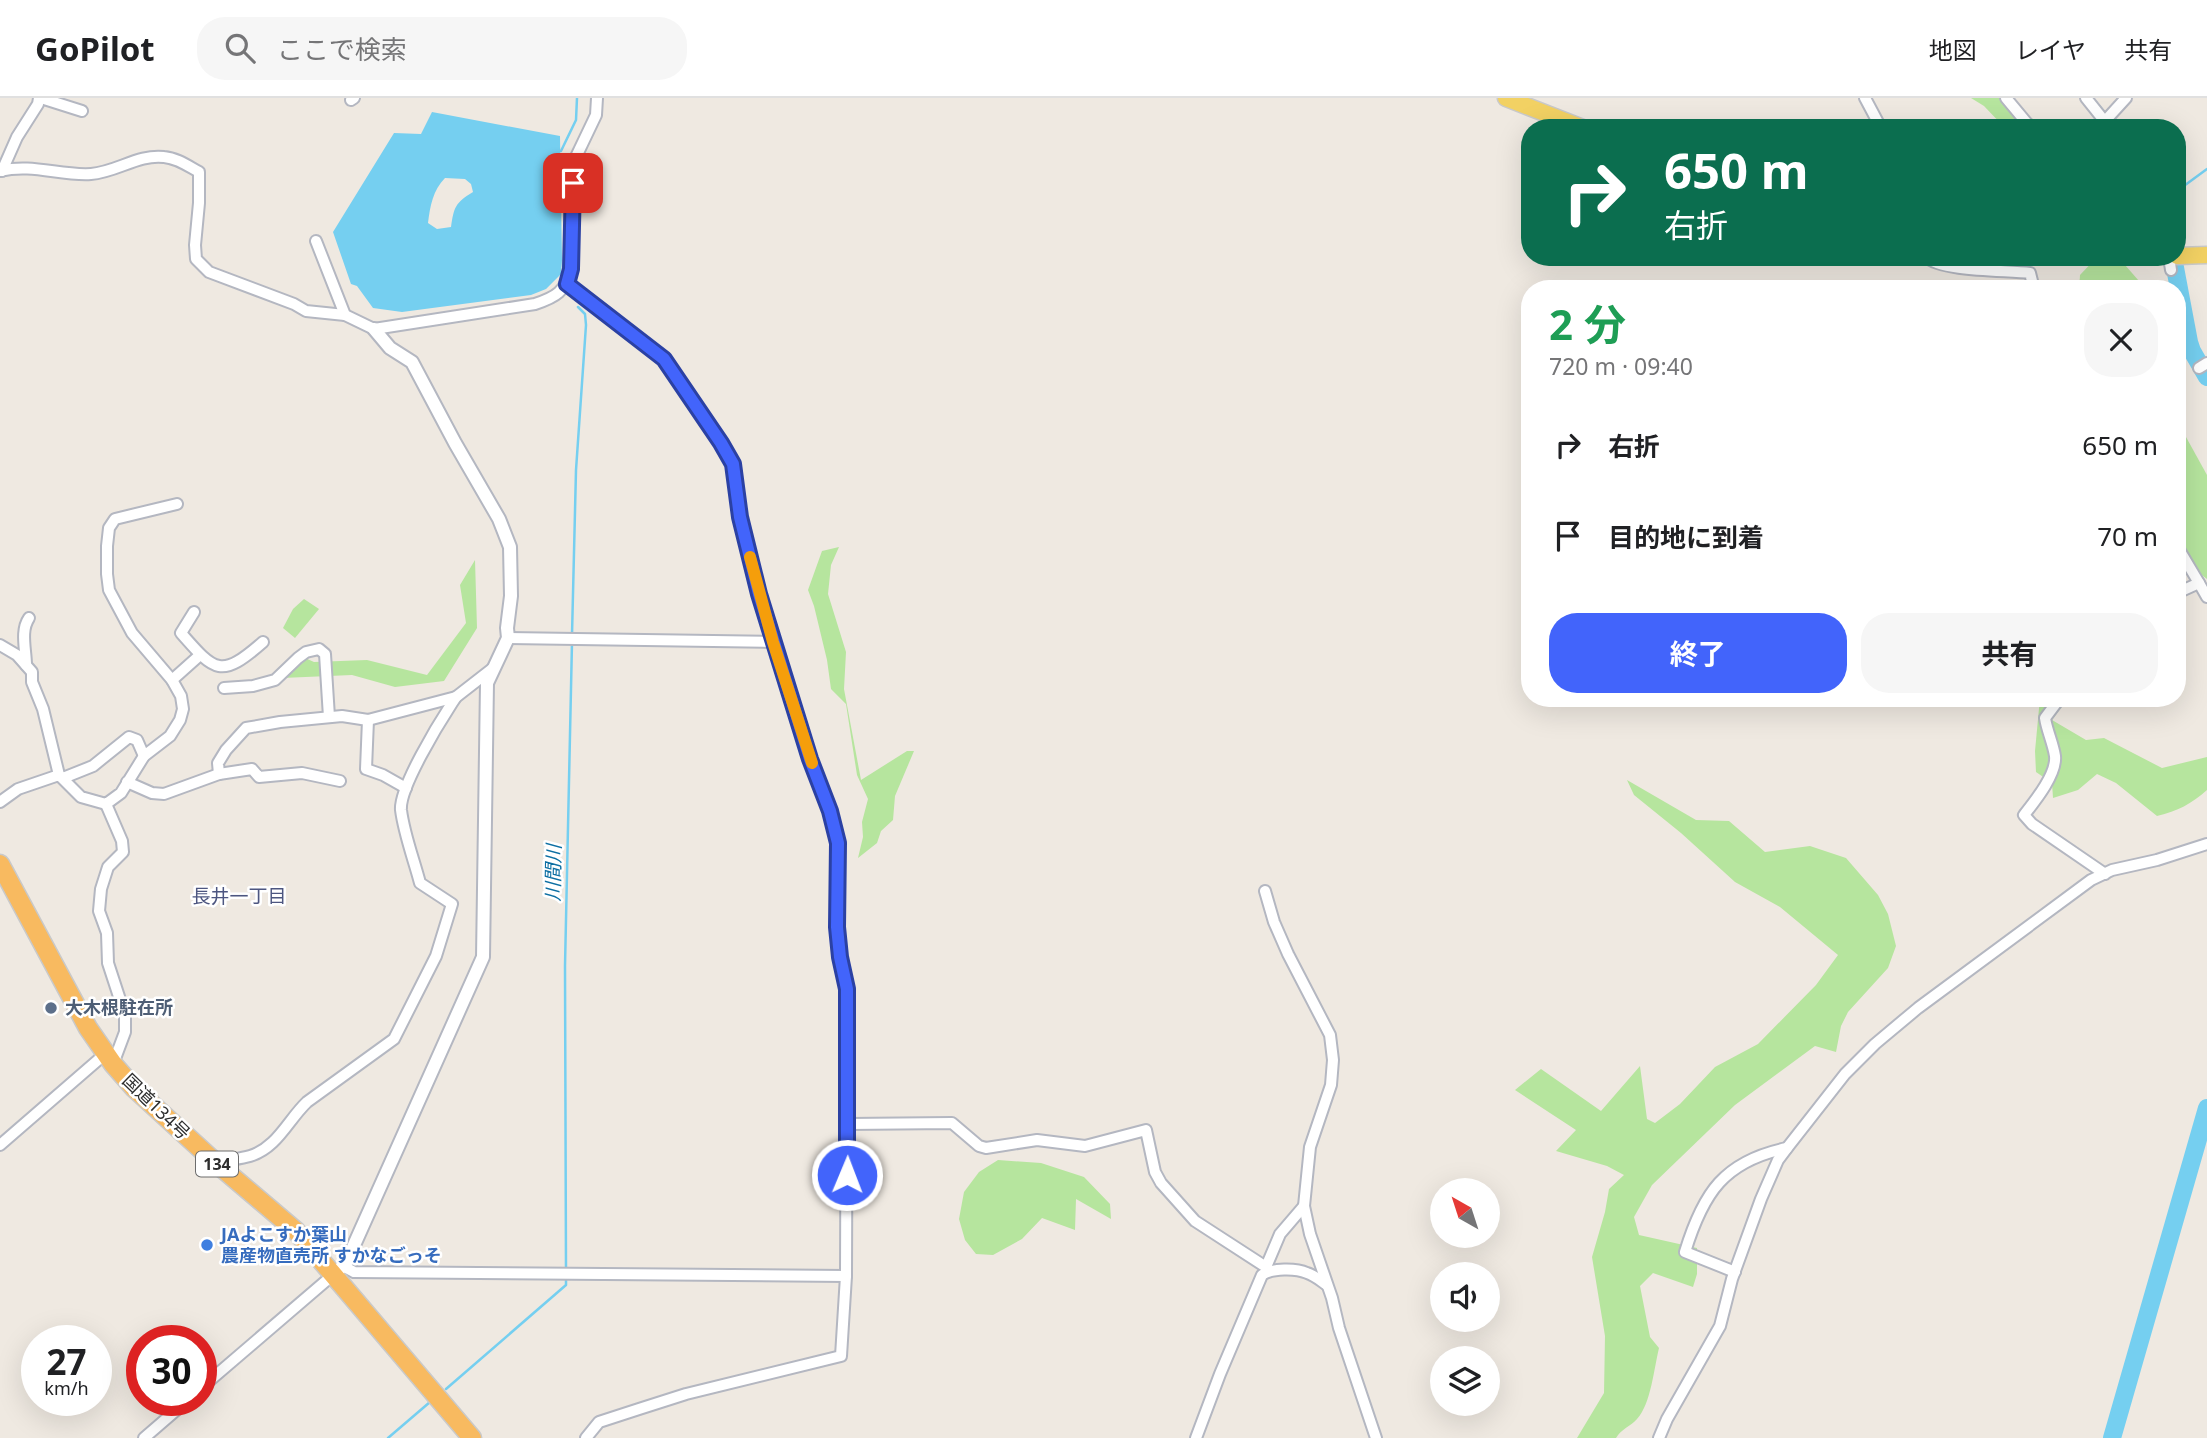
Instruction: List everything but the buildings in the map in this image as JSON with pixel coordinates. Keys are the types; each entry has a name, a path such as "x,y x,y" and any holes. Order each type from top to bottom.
{"highway":[{"name":"国道134号","path":"0,864 65,988 109,1059 134,1088 338,1270 472,1438"}],"main road":[{"path":"1506,98 1560,119"},
{"path":"2186,259 2207,255"}],"street":[{"path":"1,171 40,98 82,111"},
{"path":"374,329 554,298 567,284 571,269 575,159 596,115 597,98"},
{"path":"1865,98 1876,119"},
{"path":"2006,98 2024,119"},
{"path":"2086,98 2106,119"},
{"path":"2110,119 2126,98"},
{"path":"1,171 20,167 90,174 109,171 133,161 164,156 182,162 198,172 196,259 209,272 230,282 306,311 345,315 374,329 390,348 412,362 499,519 510,547 508,638 487,682 483,957 338,1270 217,1374"},
{"path":"316,241 345,315"},
{"path":"1942,266 2030,272 2032,280"},
{"path":"567,284 664,359 721,443 734,471 740,517 773,642 810,759 830,811 838,843 837,927 847,989 846,1276 841,1356 686,1394 639,1409 599,1422 586,1438"},
{"path":"106,804 121,793 144,756 170,736 183,709 181,696 172,680 132,633 109,590 109,528 116,519 177,504"},
{"path":"2186,561 2207,597"},
{"path":"2186,589 2199,583"},
{"path":"194,612 181,633 215,666 227,668 245,658 262,642"},
{"path":"26,665 24,634 29,618"},
{"path":"508,638 773,642"},
{"path":"0,645 16,655 32,672 32,682 43,709 61,776 81,797 106,804"},
{"path":"224,688 275,680 306,652 319,649 325,654 329,717"},
{"path":"172,680 201,655"},
{"path":"216,1163 249,1156 271,1144 307,1102 394,1039 436,956 452,904 420,883 400,807 426,746 456,697 492,668"},
{"path":"219,774 218,763 246,729 280,722 342,716 368,720 456,697"},
{"path":"2053,707 2045,718 2055,758 2053,769 2024,815 2032,824 2105,874"},
{"path":"368,720 366,769 407,788"},
{"path":"0,802 18,789 93,766 129,737 137,740 144,756"},
{"path":"127,782 152,793 164,794 219,774 252,769 259,777 302,774 340,781"},
{"path":"0,1145 109,1059 125,1032 125,1015 108,963 107,933 99,911 101,889 108,867 123,852 122,841 106,804"},
{"path":"1659,1438 1720,1326 1735,1272 1778,1160 1845,1074 1875,1044 1918,1008 2091,880 2207,844"},
{"path":"1265,891 1287,954 1330,1035 1333,1067 1331,1085 1310,1147 1304,1206 1310,1234 1376,1438"},
{"path":"848,1124 952,1123 979,1146 986,1148 1037,1140 1085,1146 1146,1130 1155,1172 1161,1183 1195,1221 1266,1269 1308,1273 1327,1285"},
{"path":"1735,1272 1685,1252 1692,1230 1709,1194 1727,1173 1768,1152 1787,1148"},
{"path":"1196,1438 1251,1298 1280,1234 1304,1206"},
{"path":"338,1270 846,1276"},
{"path":"144,1438 169,1416"}],"green space":[{"path":"1971,98 2003,98 2033,119 1996,119 1984,106"},
{"path":"2088,266 2126,266 2138,280 2080,280 2080,275"},
{"path":"2186,437 2207,475 2207,579 2186,559"},
{"path":"839,547 831,565 828,594 846,652 844,689 861,780 907,751 914,751 895,796 893,820 881,831 877,843 858,858 868,799 857,775 846,704 831,689 827,660 808,590 822,551"},
{"path":"475,560 477,628 444,681 395,687 352,675 282,678 303,657 314,662 367,660 427,675 466,623 460,585"},
{"path":"304,599 319,609 295,638 283,628 293,609"},
{"path":"2039,707 2061,707 2052,720 2086,740 2104,738 2162,768 2207,757 2207,790 2184,806 2157,816 2116,783 2097,774 2078,790 2053,798 2052,783 2036,772"},
{"path":"1627,780 1696,820 1729,821 1765,852 1810,846 1846,858 1878,895 1888,914 1896,946 1888,968 1848,1012 1841,1026 1836,1052 1815,1046 1735,1105 1652,1185 1634,1217 1639,1235 1697,1248 1697,1274 1693,1287 1653,1273 1640,1286 1650,1337 1659,1348 1646,1404 1637,1419 1616,1438 1577,1438 1604,1393 1605,1336 1592,1257 1609,1189 1624,1175 1607,1166 1556,1151 1576,1130 1515,1090 1541,1069 1601,1111 1640,1066 1647,1119 1655,1123 1680,1104 1715,1067 1758,1044 1816,985 1838,955 1780,907 1735,882 1634,795"},
{"path":"998,1160 1041,1163 1084,1177 1110,1204 1111,1219 1076,1199 1075,1230 1042,1218 1022,1239 993,1255 976,1254 965,1240 959,1219 964,1192 979,1172"}],"water":[{"path":"432,112 560,136 561,274 546,289 531,295 402,312 373,308 357,286 351,284 333,232 394,133 421,134","holes":["445,178 465,179 471,184 473,192 456,206 451,227 437,229 428,223 433,199"]}],"waterway":[{"name":"川間川","path":"561,151 576,120 577,98"},
{"path":"2095,101 2106,114"},
{"path":"2186,184 2207,169"},
{"path":"2175,266 2177,280"},
{"name":"川間川","path":"572,635 576,470 586,325 585,314 578,307"},
{"path":"2186,326 2192,351 2207,377"},
{"name":"川間川","path":"566,1271 565,966 572,642"},
{"path":"2112,1438 2207,1108"},
{"name":"川間川","path":"446,1389 566,1285 566,1278"},
{"name":"川間川","path":"388,1438 430,1402"}],"slow traffic":[{"path":"750,557 773,642 812,763"}],"place":[{"name":"大木根駐在所","path":"51,1008"},
{"name":"JAよこすか葉山 農産物直売所 すかなごっそ","path":"207,1245"}],"district":[{"name":"長井一丁目","path":"239,896"}],"route":[{"path":"573,183 571,269 567,284 664,359 733,464 740,517 759,594 810,759 830,811 838,843 837,927 847,989 847,1175"}]}
